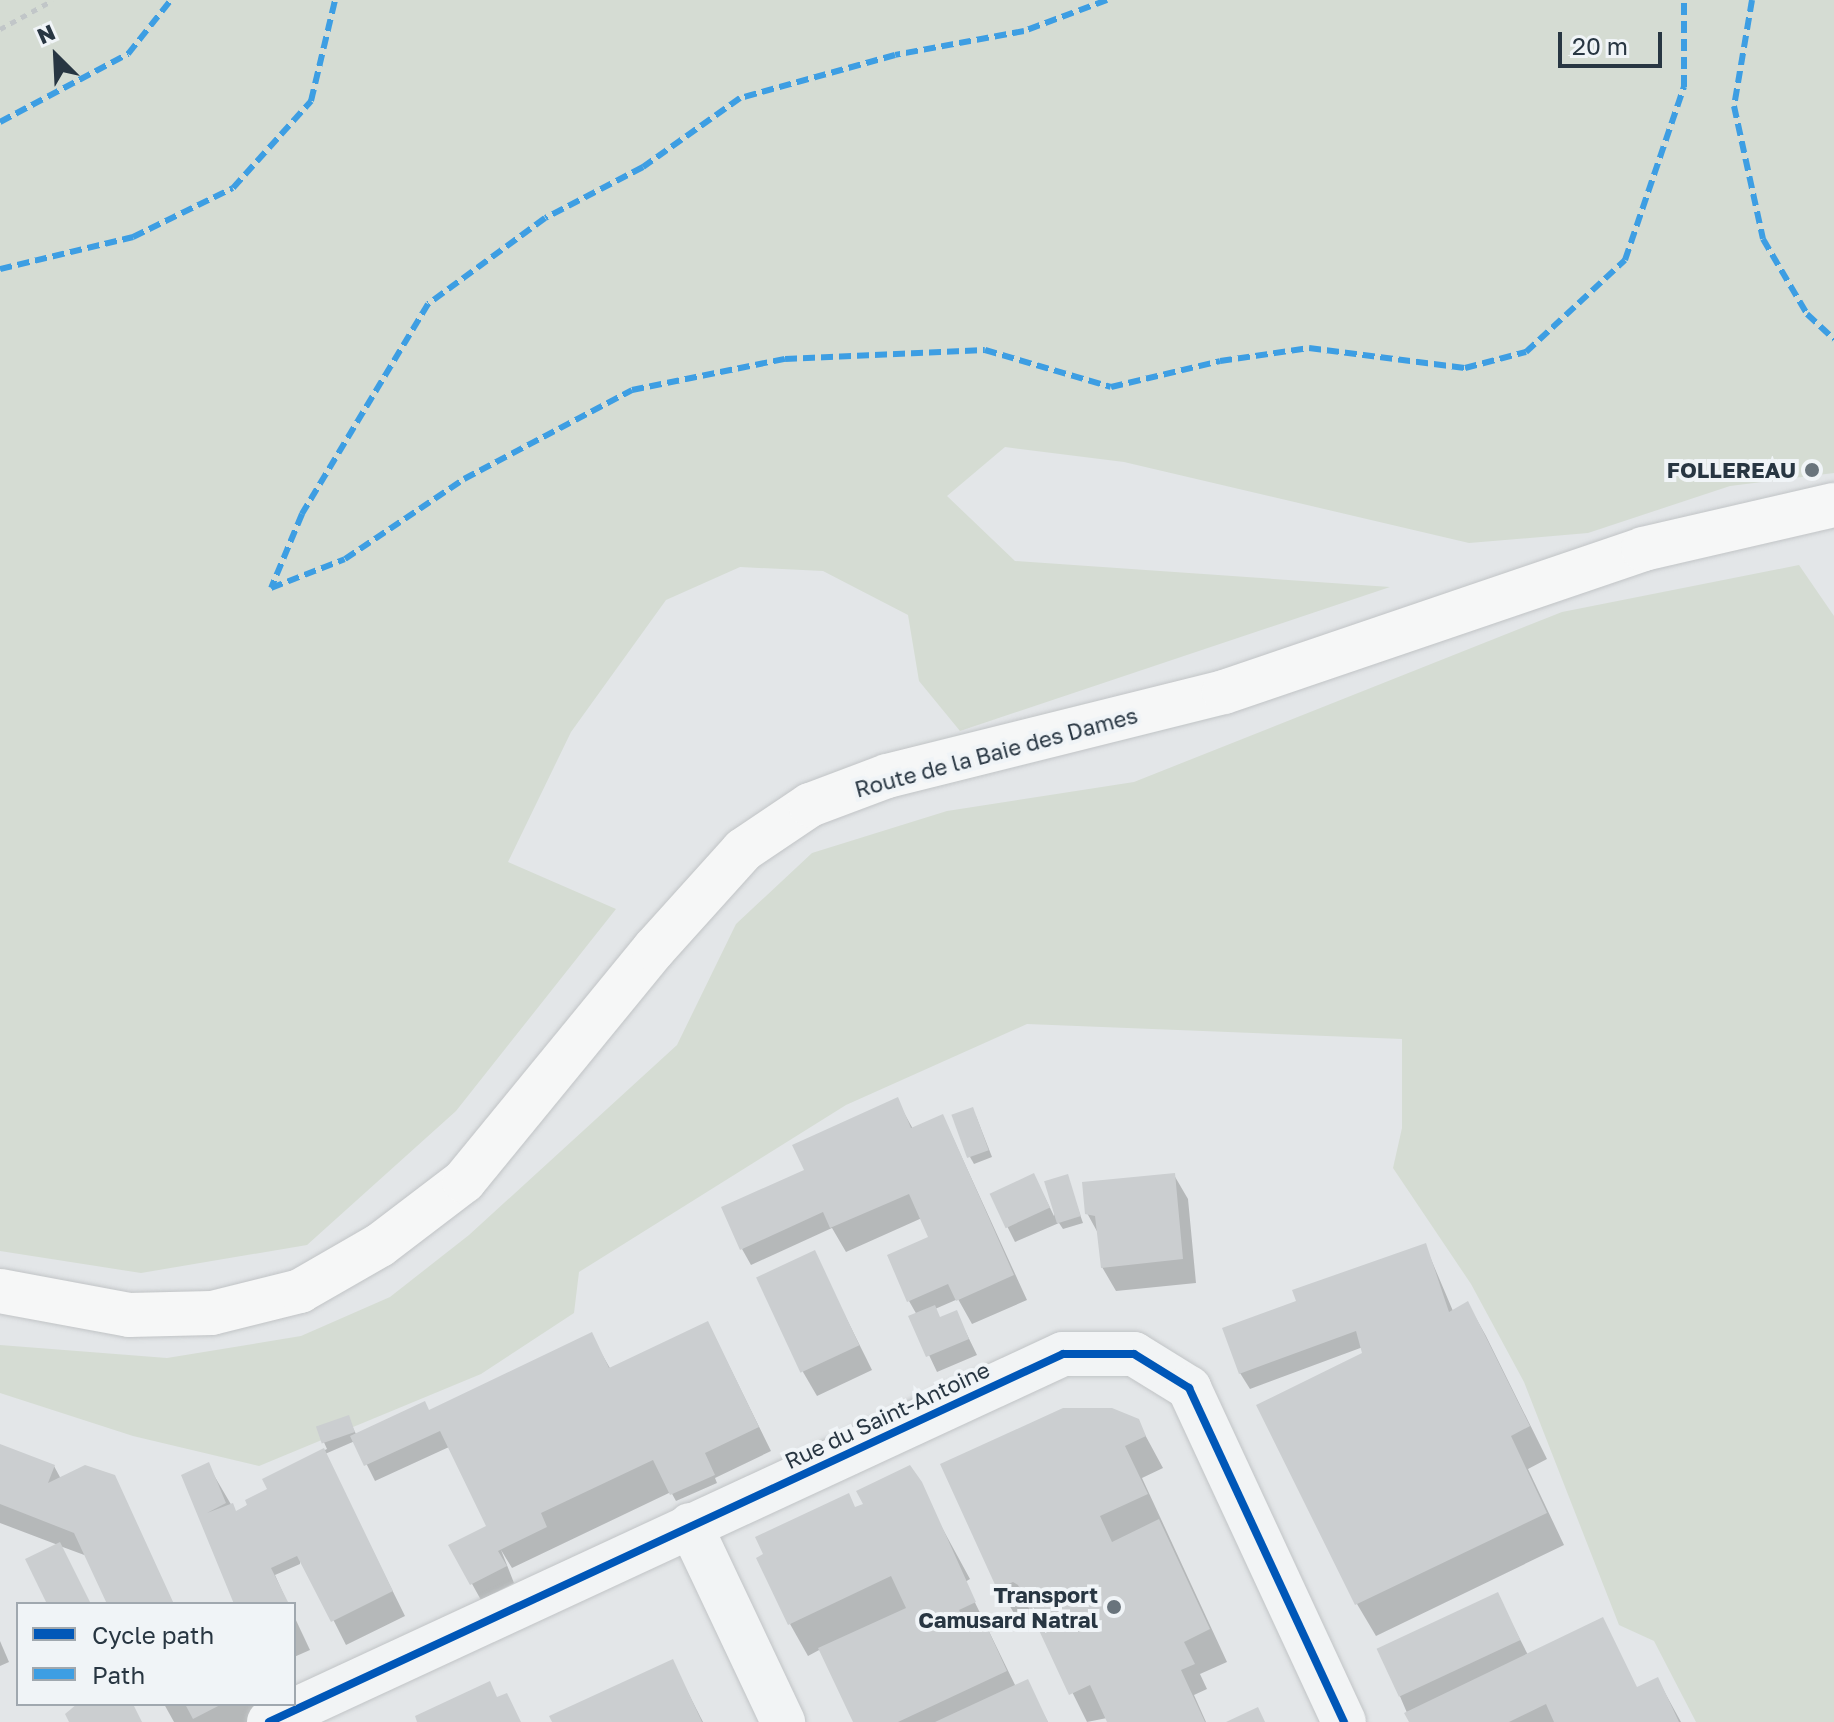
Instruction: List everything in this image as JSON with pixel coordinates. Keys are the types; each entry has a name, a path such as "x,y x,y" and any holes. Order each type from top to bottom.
{"main road":[{"name":"Route de la Baie des Dames","path":"0,1291 129,1315 212,1313 300,1291 380,1245 464,1181 654,949 743,850 810,805 887,776 1224,692 1643,549 1834,505"}],"street":[{"name":"Rue du Saint-Antoine","path":"269,1722 1063,1354 1134,1354 1189,1388 1344,1722"},
{"path":"690,1525 783,1722"}],"path":[{"path":"0,29 53,0"}],"shaded area":[{"path":"0,0 1834,0 1834,473 1730,486 1588,533 1469,543 1124,462 1005,447 947,496 1015,561 1390,587 960,731 919,681 908,615 823,571 740,567 666,600 571,732 508,862 616,909 456,1111 307,1245 141,1273 0,1251"},
{"path":"1799,565 1834,616 1834,1722 1696,1722 1654,1641 1619,1625 1524,1382 1471,1284 1393,1168 1402,1128 1402,1039 1027,1024 846,1105 579,1272 574,1313 481,1374 259,1466 133,1436 0,1393 0,1345 167,1358 301,1336 390,1297 469,1235 677,1045 736,924 812,853 947,811 1134,782 1562,612"}],"building":[{"path":"898,1097 911,1128 943,1114 1014,1275 956,1301 948,1284 907,1302 887,1255 928,1237 909,1194 830,1228 823,1212 740,1250 721,1207 804,1170 792,1145"},
{"path":"973,1107 989,1150 967,1158 951,1115"},
{"path":"1034,1173 1050,1207 1006,1228 990,1194"},
{"path":"1175,1173 1183,1259 1101,1268 1095,1216 1085,1214 1082,1182"},
{"path":"1068,1174 1081,1216 1057,1223 1044,1181"},
{"path":"1426,1243 1449,1312 1468,1301 1530,1426 1511,1436 1547,1513 1355,1605 1256,1405 1362,1353 1356,1331 1239,1374 1222,1328 1296,1301 1292,1290"},
{"path":"815,1250 859,1345 800,1373 756,1277"},
{"path":"935,1305 940,1317 957,1310 969,1339 926,1357 908,1316"},
{"path":"708,1321 759,1427 705,1453 715,1475 670,1495 653,1460 541,1513 547,1527 498,1551 507,1566 470,1585 448,1545 486,1526 440,1431 364,1466 350,1436 425,1401 429,1410 592,1332 609,1368"},
{"path":"1063,1408 1112,1408 1139,1419 1146,1436 1125,1446 1148,1494 1100,1516 1112,1542 1159,1519 1210,1629 1184,1642 1195,1664 1181,1670 1205,1722 1107,1722 1090,1685 1069,1695 1018,1585 1013,1582 997,1589 940,1464"},
{"path":"349,1415 355,1432 322,1443 316,1426"},
{"path":"0,1444 55,1465 48,1483 85,1465 115,1475 173,1602 106,1602 74,1533 0,1504"},
{"path":"324,1448 393,1591 331,1622 297,1556 271,1568 288,1602 233,1602 181,1475 209,1462 226,1503 207,1513 233,1503 236,1511 247,1505 245,1500 267,1489 262,1479"},
{"path":"910,1465 922,1482 976,1602 959,1610 965,1622 981,1614 1007,1671 898,1722 853,1722 818,1648 906,1608 891,1576 788,1625 756,1558 763,1554 755,1537 849,1493 855,1507 863,1504 856,1491"},
{"path":"60,1542 90,1602 46,1602 25,1559"},
{"path":"1498,1592 1520,1640 1399,1697 1377,1649"},
{"path":"1603,1617 1637,1687 1658,1677 1679,1722 1554,1722 1546,1704 1509,1722 1409,1722 1404,1713"},
{"path":"673,1659 702,1722 552,1722 549,1716"},
{"path":"1028,1679 1048,1722 935,1722"},
{"path":"490,1681 497,1697 507,1693 521,1722 417,1722 415,1716"},
{"path":"75,1706 134,1706 142,1722 69,1722 65,1714"},
{"path":"186,1706 218,1706 193,1719"},
{"path":"1258,1707 1265,1722 1226,1722"}],"marked path":[{"path":"0,122 128,54 171,0"},
{"path":"0,269 133,237 233,188 311,101 335,0"},
{"path":"1107,0 1024,31 895,55 740,98 643,167 545,218 428,304 302,514 271,588 345,559 464,479 632,390 785,359 985,350 1111,387 1220,361 1309,348 1465,368 1526,352 1625,260 1684,87 1684,0"},
{"path":"1752,0 1734,106 1763,239 1807,314 1834,339"}],"cycle path":[{"path":"269,1722 1063,1354 1134,1354 1189,1388 1344,1722"}],"place":[{"name":"FOLLEREAU","path":"1812,470"},
{"name":"Transport Camusard Natral","path":"1114,1607"}]}
